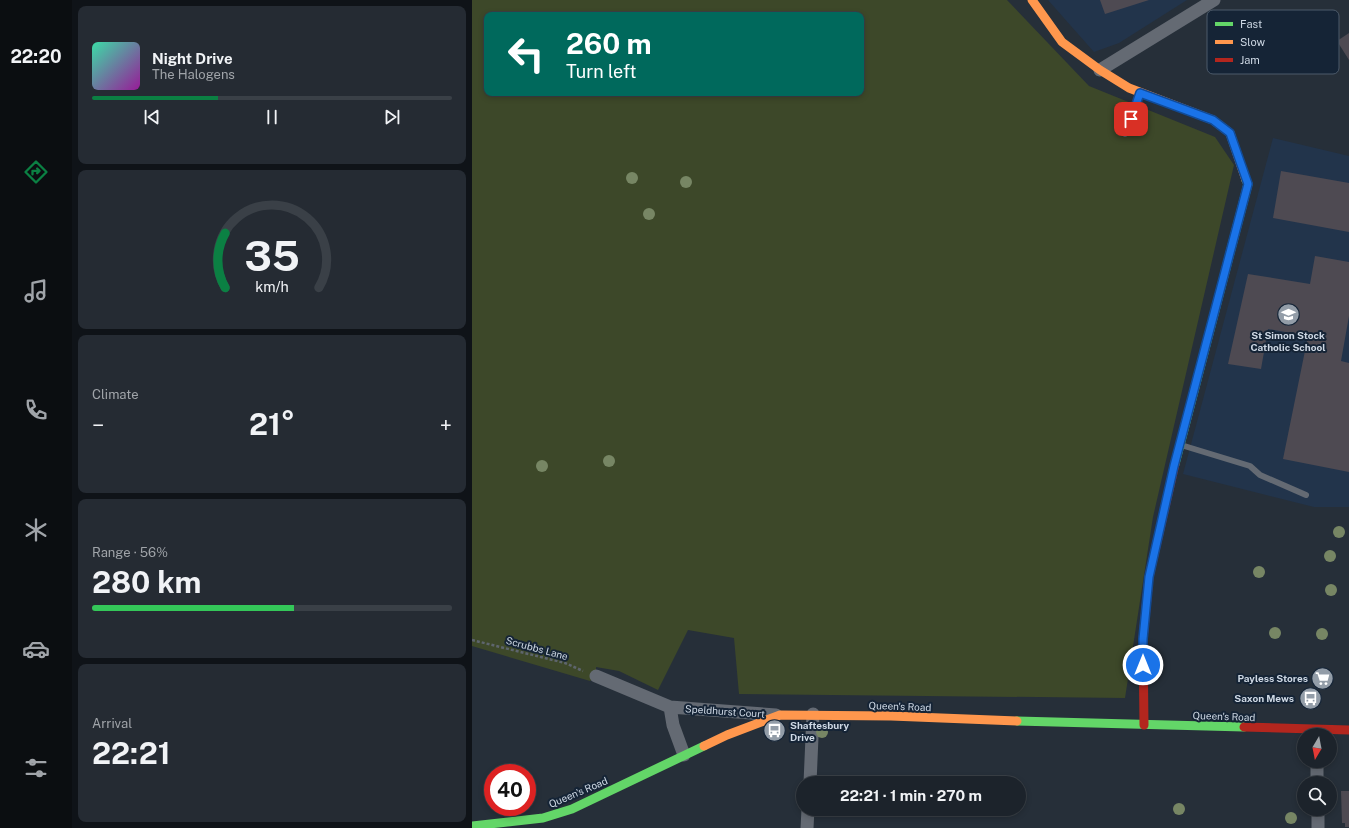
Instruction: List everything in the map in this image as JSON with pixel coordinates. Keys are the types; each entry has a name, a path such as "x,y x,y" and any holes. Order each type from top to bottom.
{"street":[{"path":"1032,0 1062,42 1100,70 1140,93 1213,120 1230,133 1248,184 1179,445 1149,577 1143,639 1144,725"},
{"path":"1100,70 1214,0"},
{"name":"Speldhurst Court","path":"596,676 670,707 780,715"},
{"name":"Speldhurst Court","path":"670,707 673,725 684,755"},
{"path":"810,776 813,714"},
{"name":"Queen's Road","path":"472,826 511,825 543,818 572,809 727,735 780,715 813,714 1144,725 1297,732"},
{"name":"Queen's Road","path":"1337,731 1349,730"},
{"path":"808,816 808,828"},
{"path":"1318,816 1318,828"}],"lane":[{"path":"1125,134 1140,93"},
{"path":"1179,445 1250,466 1260,475 1306,495"}],"path":[{"name":"Scrubbs Lane","path":"472,640 565,663 596,676"}],"shaded area":[{"path":"1048,0 1187,0 1119,43 1094,52"},
{"name":"St Simon Stock Catholic School","path":"1273,138 1349,156 1349,507 1314,507 1183,474"}],"green space":[{"path":"472,0 1007,0 1089,86 1215,137 1234,165 1153,517 1125,698 739,694 734,638 688,630 658,690 619,671 596,667 596,676 590,681 472,646"}],"building":[{"path":"1100,0 1149,0 1105,14"},
{"path":"1349,33 1349,60 1339,44 1339,40"},
{"path":"1281,171 1349,183 1349,232 1273,218"},
{"path":"1315,256 1349,262 1349,316 1341,361 1349,363 1349,472 1283,459 1308,336 1268,329 1261,369 1228,364 1248,274 1310,284"},
{"path":"1341,791 1349,791 1349,827 1345,827 1345,823 1342,823"}],"traffic: fast":[{"path":"1175,464 1248,184 1246,180"},
{"path":"1017,721 1244,727"},
{"path":"472,826 543,818 572,809 704,746"}],"traffic: slow":[{"path":"1032,0 1062,42 1100,70 1129,88 1213,120 1230,133 1246,180"},
{"path":"704,746 727,735 780,715 891,716 1017,721"}],"traffic: jam":[{"path":"1144,725 1143,639 1149,577 1175,464"},
{"path":"1244,727 1349,730"}],"place":[{"name":"St Simon Stock Catholic School","path":"1288,315"},
{"name":"Payless Stores","path":"1323,678"},
{"name":"Saxon Mews","path":"1310,698"},
{"name":"Shaftesbury Drive","path":"775,731"}],"route":[{"path":"1131,119 1140,93 1213,120 1230,133 1248,184 1174,466 1149,577 1143,639 1143,665"}]}
